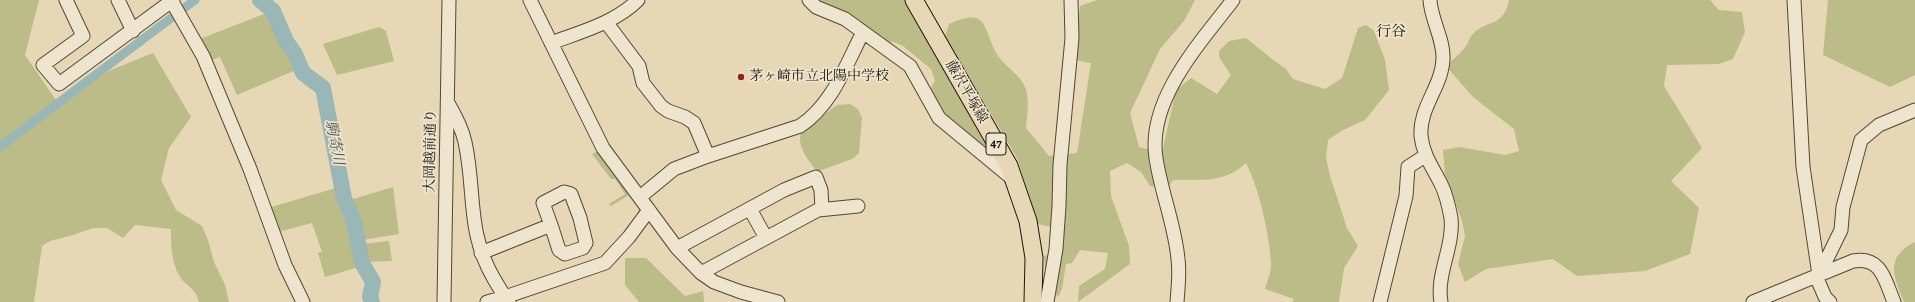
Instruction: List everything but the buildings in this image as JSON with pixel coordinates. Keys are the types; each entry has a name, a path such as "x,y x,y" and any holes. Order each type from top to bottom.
{"main road":[{"name":"藤沢平塚線","path":"914,0 1009,166 1028,221 1034,258 1033,302"}],"street":[{"path":"66,0 82,36 43,65 59,84 133,31 175,5 209,69 250,170 285,265 303,302"},
{"path":"118,0 133,31"},
{"name":"大岡越前通り","path":"444,302 449,0"},
{"path":"530,0 603,148 677,248 701,273 714,282 741,292 778,302"},
{"path":"551,43 606,22 638,0"},
{"path":"809,0 816,7 845,19 910,66 939,118 1014,180"},
{"path":"1047,302 1056,242 1060,165 1072,38 1071,0"},
{"path":"1177,302 1178,260 1156,156 1156,137 1161,111 1174,82 1194,51 1233,0"},
{"path":"1430,0 1431,11 1443,58 1441,76 1425,108 1421,120 1421,136 1425,156 1441,185 1447,200 1451,219 1450,242 1441,282 1441,302"},
{"path":"1794,0 1803,167 1818,276 1825,298 1830,302"},
{"path":"606,22 639,66 644,82 661,106 668,111 685,117 694,124 708,156"},
{"path":"640,197 674,169 708,156 800,126 811,119 827,102 863,32"},
{"path":"447,101 456,118 465,141 474,224 481,253 507,300"},
{"path":"1818,276 1840,230 1843,207 1861,140 1878,125 1915,110"},
{"path":"1380,302 1406,196 1408,168 1425,156"},
{"path":"677,248 784,190 816,177 821,190 822,209"},
{"path":"564,192 571,194 580,218 586,242 583,248 565,254 559,250 551,225 543,203 564,192"},
{"path":"701,273 822,209 858,206"},
{"path":"750,209 766,238"},
{"path":"487,302 507,300 605,263 630,237 649,210"},
{"path":"481,253 551,225"},
{"path":"1753,302 1853,261 1867,260 1875,264 1882,273 1894,302"}],"green space":[{"path":"0,0 39,0 25,55 58,103 111,70 153,53 191,117 169,148 161,180 176,210 202,226 208,240 214,262 225,285 229,302 199,302 195,293 181,279 176,270 172,253 171,229 135,225 123,238 107,228 93,228 50,241 42,246 34,302 0,302"},
{"path":"813,0 907,0 993,152 994,157 946,120 930,89 935,81 931,69 903,46 894,42 884,43"},
{"path":"1097,0 1195,0 1184,21 1160,49 1130,113 1139,147 1162,153 1176,90 1191,78 1217,94 1231,75 1219,57 1219,51 1229,41 1246,38 1286,69 1293,79 1325,89 1342,78 1358,28 1366,25 1374,31 1385,60 1389,90 1365,120 1341,131 1328,140 1326,158 1330,176 1347,228 1358,246 1344,268 1339,302 1293,302 1294,299 1265,289 1271,265 1270,250 1263,211 1251,173 1246,163 1229,174 1212,179 1173,180 1167,189 1150,186 1141,172 1127,163 1110,171 1111,196 1129,246 1130,264 1078,302 1079,286 1105,269 1108,253 1080,250 1072,263 1066,264 1062,289 1058,297 1046,280 1044,256 1060,253 1064,230 1038,224 1017,158 945,36 949,24 972,17 979,19 987,30 998,56 1023,83 1028,99 1026,128 1049,156 1077,153 1091,63 1074,60 1080,6"},
{"path":"1509,0 1710,0 1719,10 1742,12 1745,32 1733,59 1719,64 1667,65 1664,86 1702,148 1671,181 1699,208 1690,254 1645,271 1577,276 1553,259 1486,269 1465,282 1458,264 1465,236 1462,221 1445,174 1443,150 1460,147 1505,155 1519,151 1514,129 1473,97 1446,66 1464,49 1471,36 1483,26 1494,22 1503,15"},
{"path":"1828,0 1915,0 1915,75 1890,87 1823,55"},
{"path":"269,12 283,44 292,56 298,69 237,95 220,57 210,61 200,39"},
{"path":"379,27 386,31 394,61 337,75 323,44"},
{"path":"850,104 858,109 862,118 859,153 852,159 819,171 816,170 806,157 800,143 801,132 837,105"},
{"path":"600,150 644,211 636,218 639,209 629,195 611,206 609,204 625,194 615,179 611,179 592,154"},
{"path":"393,187 399,234 363,240 356,212 350,200"},
{"path":"336,188 339,200 350,225 359,267 325,277 318,253 322,252 312,223 278,232 268,208"},
{"path":"389,241 392,261 366,262 362,244"},
{"path":"1915,242 1915,302 1904,302 1895,276 1895,261 1905,248"},
{"path":"625,258 646,258 685,296 703,291 704,302 639,302 625,285"}],"waterway":[{"path":"0,147 195,0"},
{"name":"駒寄川","path":"260,0 273,11 286,41 295,54 303,73 323,88 344,198 354,222 362,263 373,282 370,297 372,302"}],"place":[{"name":"茅ヶ崎市立北陽中学校","path":"741,77"}],"district":[{"name":"行谷","path":"1391,32"}]}
